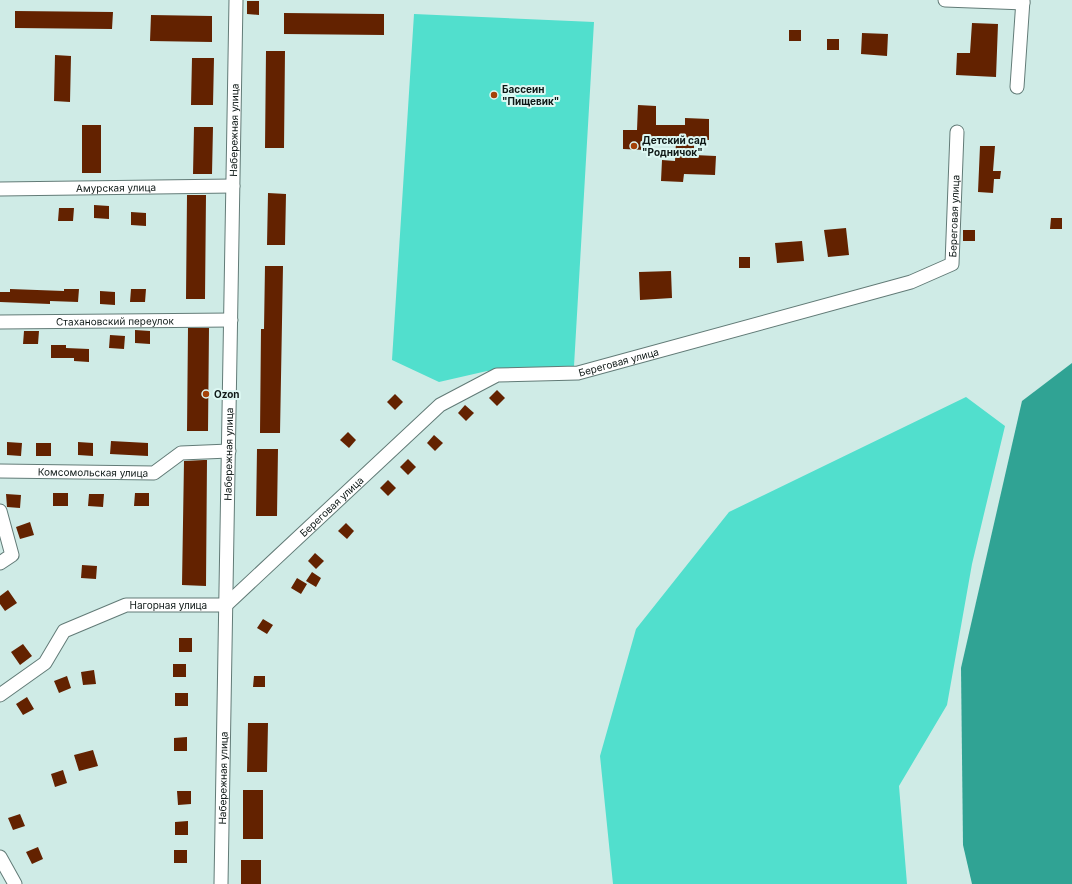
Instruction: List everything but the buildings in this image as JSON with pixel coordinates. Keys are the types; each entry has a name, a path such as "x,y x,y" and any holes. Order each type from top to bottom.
{"street":[{"name":"Набережная улица","path":"221,884 236,0"},
{"path":"945,0 1023,2 1017,87"},
{"name":"Береговая улица","path":"226,605 440,405 497,375 578,373 911,282 952,264 957,132"},
{"name":"Амурская улица","path":"0,189 233,186"},
{"name":"Стахановский переулок","path":"0,322 231,320"},
{"name":"Комсомольская улица","path":"0,470 154,473 181,453 229,451"},
{"path":"0,511 12,555 0,563"},
{"name":"Нагорная улица","path":"0,695 45,662 64,631 126,605 226,605"},
{"path":"0,857 14,884"}],"shaded area":[{"path":"414,14 594,22 574,366 487,371 439,382 392,360"},
{"path":"1072,363 1072,884 972,884 963,845 961,668 1022,401"},
{"path":"966,397 1005,426 972,564 947,705 899,786 907,884 613,884 600,756 636,629 729,512"}],"place":[{"name":"Бассеин \"Пищевик\"","path":"494,95"},
{"name":"Детский сад \"Родничок\"","path":"634,146"},
{"name":"Ozon","path":"206,394"}]}
